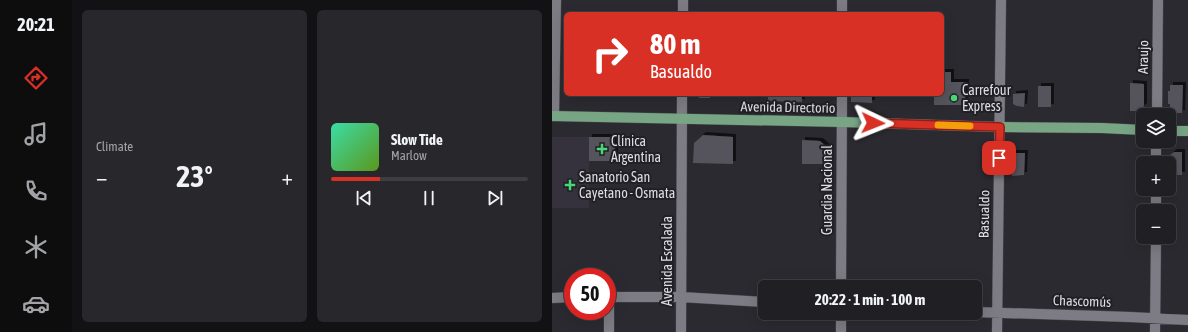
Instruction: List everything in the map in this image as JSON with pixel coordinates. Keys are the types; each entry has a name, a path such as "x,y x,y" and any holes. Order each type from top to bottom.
{"main road":[{"name":"Avenida Directorio","path":"553,116 1136,130"},
{"path":"1176,131 1188,131"}],"street":[{"path":"553,116 556,0"},
{"path":"683,12 684,0"},
{"path":"842,0 842,12"},
{"name":"Basualdo","path":"997,332 1001,0"},
{"name":"Araujo","path":"1157,108 1158,0"},
{"name":"Avenida Escalada","path":"681,332 682,96"},
{"name":"Guardia Nacional","path":"841,280 842,96"},
{"path":"1155,332 1156,244"},
{"path":"552,298 564,297"},
{"path":"616,297 681,297 758,302"},
{"name":"Chascomús","path":"982,312 1188,320"},
{"path":"609,320 609,332"},
{"path":"841,320 841,332"}],"shaded area":[{"name":"Sanatorio San Cayetano - Osmata","path":"552,137 589,137 589,208 552,208"}],"building":[{"path":"944,72 951,72 951,82 966,82 965,105 934,105 934,96 944,96"},
{"path":"1130,83 1144,84 1144,106 1142,108 1136,108 1136,111 1130,111"},
{"path":"1170,85 1183,85 1182,113 1176,113 1176,108 1170,108 1170,104 1168,104 1168,91 1170,91"},
{"path":"1038,86 1051,86 1051,107 1038,107"},
{"path":"1025,93 1024,107 1013,104 1013,94"},
{"path":"591,96 616,96 616,97"},
{"path":"643,96 660,96 659,97"},
{"path":"698,96 710,96 710,98 699,98"},
{"path":"768,96 802,96 802,102 768,101"},
{"path":"851,96 872,96 872,103 851,102"},
{"path":"703,135 733,137 733,164 693,163 694,143"},
{"name":"Clínica Argentina","path":"589,137 615,137 615,161 589,161"},
{"path":"802,140 820,141 828,148 827,164 802,164"},
{"path":"1174,152 1182,152 1182,175 1176,175 1176,156 1170,155"},
{"path":"1011,153 1025,153 1024,175 1012,176"}],"slow traffic":[{"path":"938,125 970,126"}],"place":[{"name":"Carrefour Express","path":"954,98"},
{"name":"Clínica Argentina","path":"602,149"},
{"name":"Sanatorio San Cayetano - Osmata","path":"570,185"}],"route":[{"path":"873,123 1000,127 999,158"}]}
